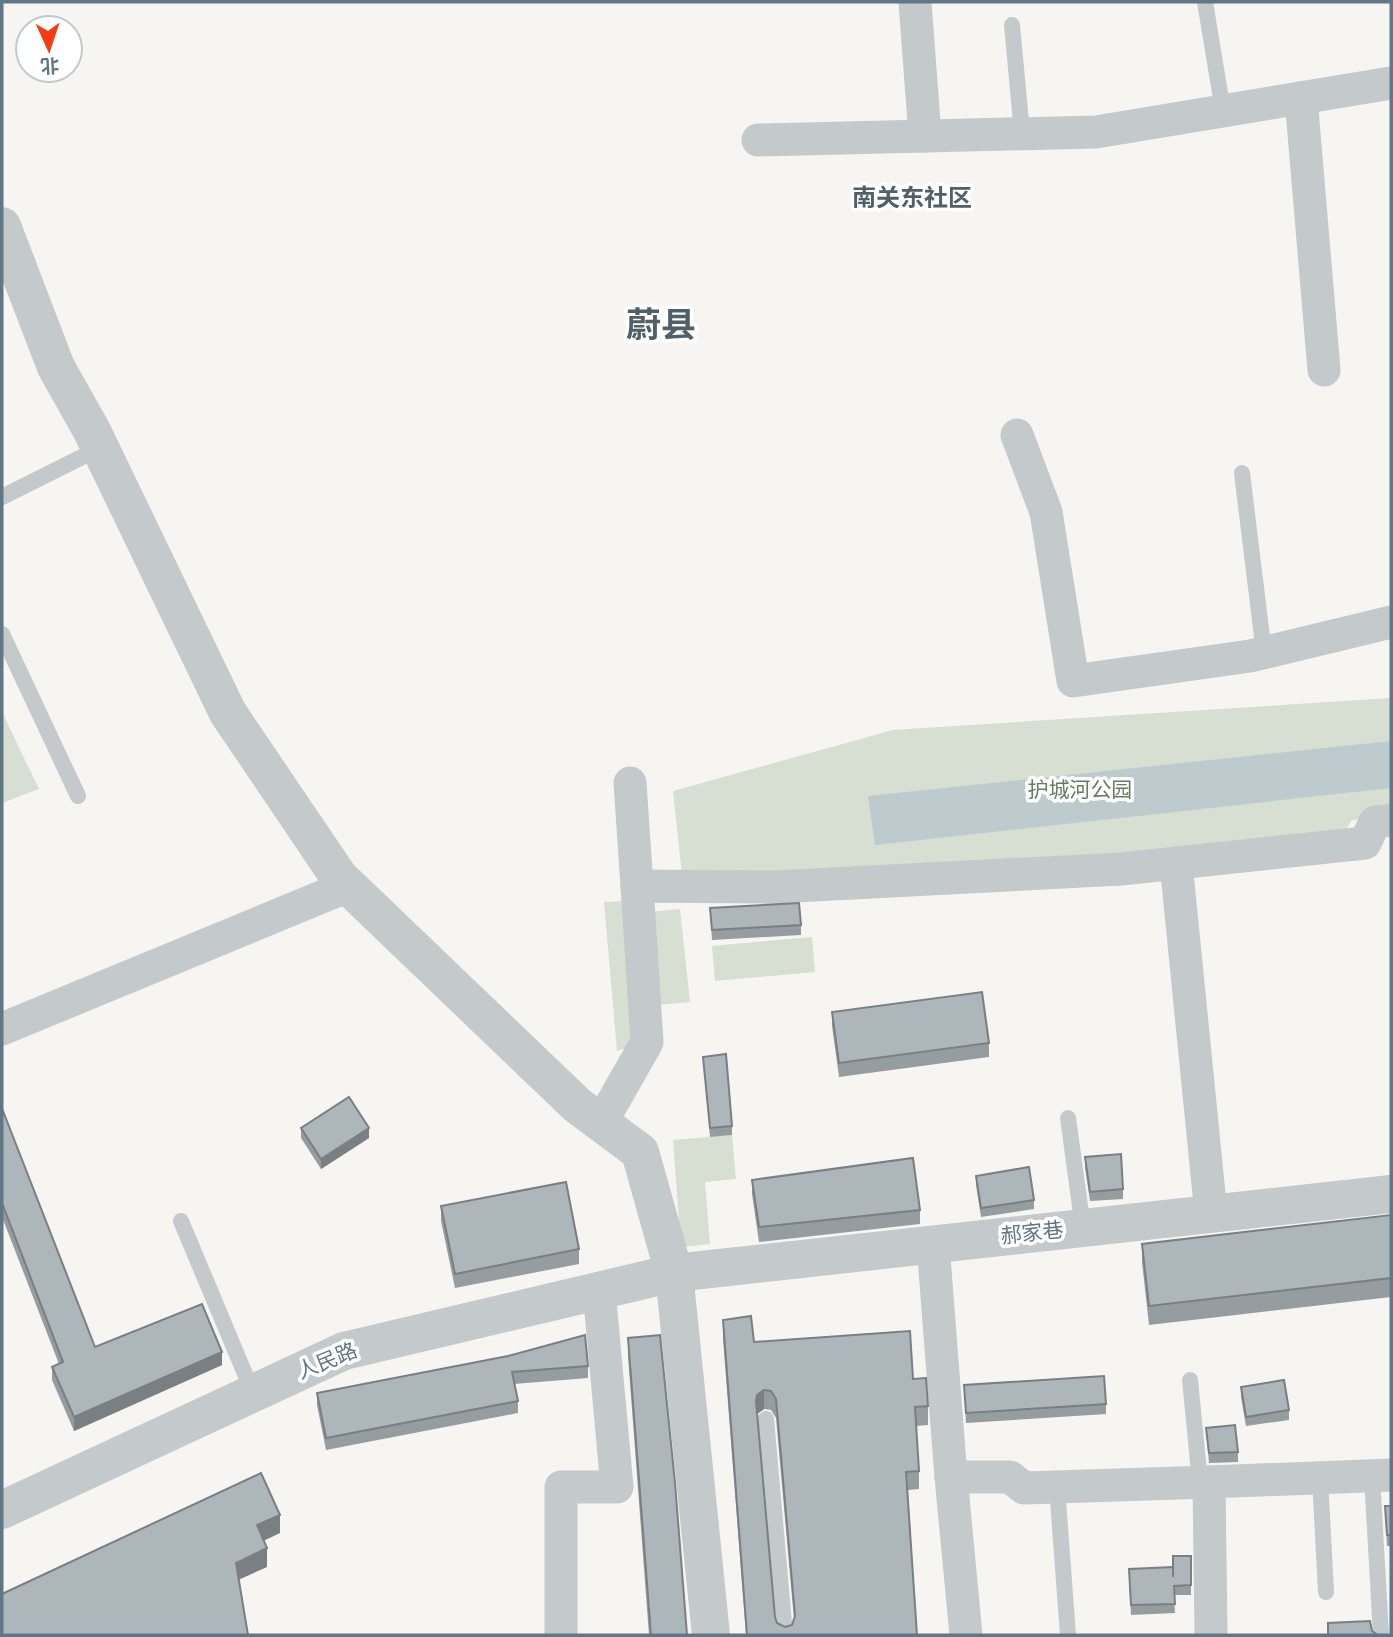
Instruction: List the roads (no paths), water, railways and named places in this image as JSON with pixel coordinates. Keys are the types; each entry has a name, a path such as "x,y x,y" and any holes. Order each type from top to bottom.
{"street":[{"path":"915,2 925,136"},
{"path":"758,140 1096,132 1391,83"},
{"path":"1301,98 1324,370"},
{"path":"2,226 56,367 100,448 228,713 339,877 577,1105 640,1152 674,1273 711,1635"},
{"path":"1017,435 1046,512 1073,681 1264,653 1391,622"},
{"path":"601,1123 647,1042 630,783"},
{"path":"637,886 775,887 1121,869 1365,843 1374,822 1391,820"},
{"path":"1176,863 1211,1214"},
{"path":"2,1029 348,886"},
{"name":"郝家巷","path":"674,1273 1391,1194"},
{"path":"933,1244 966,1635"},
{"name":"人民路","path":"2,1510 344,1351 674,1273"},
{"path":"561,1635 561,1487 617,1487 599,1290"},
{"path":"951,1476 1010,1477 1024,1488 1382,1476"},
{"path":"1204,1482 1211,1635"}],"lane":[{"path":"1205,2 1223,111"},
{"path":"1012,25 1022,133"},
{"path":"2,497 100,448"},
{"path":"1242,473 1264,653"},
{"path":"2,634 78,796"},
{"path":"1068,1118 1083,1228"},
{"path":"181,1221 253,1393"},
{"path":"1190,1380 1204,1482"},
{"path":"766,1419 785,1635"},
{"path":"1381,1635 1382,1476"},
{"path":"1320,1478 1326,1592"},
{"path":"1057,1488 1068,1635"}],"district":[{"name":"南关东社区","path":"912,198"},
{"name":"蔚县","path":"661,325"}],"park label":[{"name":"护城河公园","path":"1080,790"}]}
